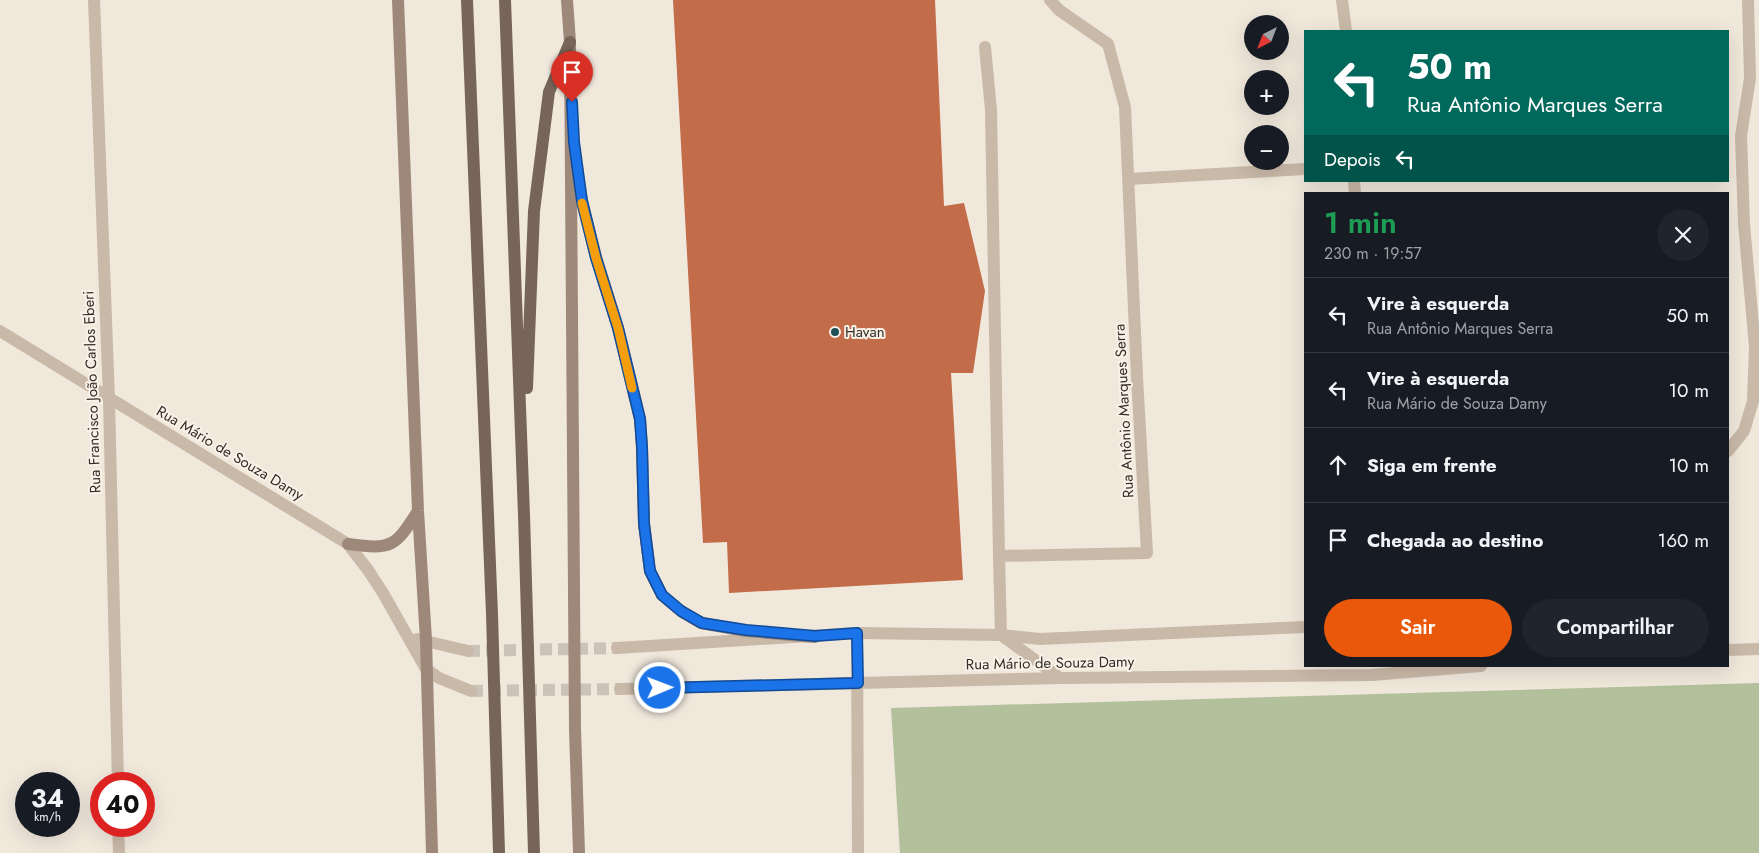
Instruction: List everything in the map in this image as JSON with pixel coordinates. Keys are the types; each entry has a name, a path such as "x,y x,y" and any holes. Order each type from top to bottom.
{"main road":[{"path":"398,0 418,511 426,640 432,853"},
{"path":"467,0 492,614 499,853"},
{"path":"505,0 534,853"},
{"path":"567,0 574,142 582,201 596,258 618,328 640,419 644,524 650,571 662,595 681,611 702,623 746,630 815,636"},
{"path":"524,515 534,212 549,92 570,42"},
{"path":"570,42 575,709 579,853"},
{"path":"348,544 372,547 388,545 402,536 418,511"}],"street":[{"name":"Rua Francisco João Carlos Eberi","path":"94,0 109,399 118,772"},
{"name":"Rua Antônio Marques Serra","path":"999,556 1147,553 1125,107 1108,44 1059,10 1050,0"},
{"path":"1342,0 1346,30"},
{"path":"1729,450 1744,431 1753,401 1755,347 1744,224 1741,136 1750,78 1748,0"},
{"path":"985,47 991,110 1001,635 1060,678"},
{"path":"1129,179 1304,169"},
{"name":"Rua Mário de Souza Damy","path":"0,331 348,544 368,570 426,669 439,678 471,692"},
{"name":"Rua Mário de Souza Damy","path":"617,648 857,633 1001,635 1040,639 1304,627"},
{"path":"857,633 858,853"},
{"path":"408,638 426,640 468,651"},
{"path":"1729,650 1759,649"},
{"name":"Rua Mário de Souza Damy","path":"620,689 1372,671 1459,667"},
{"path":"118,837 119,853"}],"green space":[{"path":"1759,683 1759,853 900,853 891,708"}],"building":[{"name":"Havan","path":"673,0 935,0 944,206 964,203 985,291 973,373 951,373 963,580 729,593 727,542 703,543"}],"tunnel":[{"path":"468,651 617,648"},
{"path":"471,691 620,689"}],"slow traffic":[{"path":"582,203 596,258 618,328 632,388"}],"place":[{"name":"Havan","path":"835,332"}],"route":[{"path":"572,102 574,142 582,201 596,258 618,328 640,419 644,524 650,571 662,595 681,611 702,623 746,630 815,636 857,633 858,683 660,688"}]}
